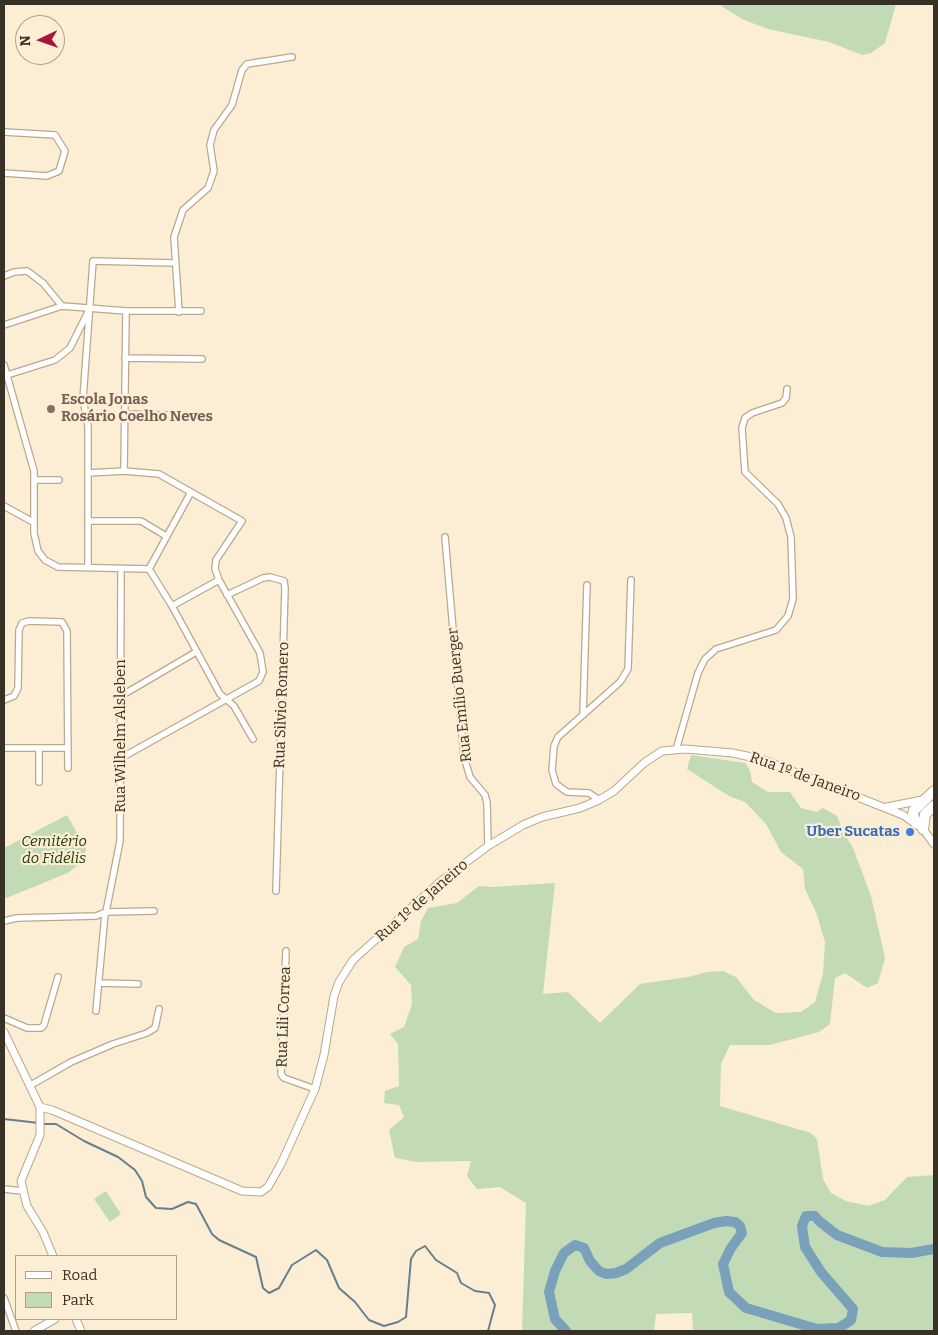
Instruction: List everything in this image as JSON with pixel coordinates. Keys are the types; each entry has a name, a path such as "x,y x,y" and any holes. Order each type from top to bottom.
{"highway":[{"path":"920,826 913,815 914,810 934,791"},
{"path":"920,826 925,814 934,806"}],"street":[{"path":"179,312 174,237 176,226 183,210 208,188 214,171 210,145 212,136 235,98 242,70 247,64 262,60 292,57"},
{"path":"4,132 55,135 65,151 58,171 47,176 4,173"},
{"path":"88,568 88,426 83,399 92,261 175,263"},
{"path":"4,276 14,272 27,271 43,283 62,306"},
{"path":"4,325 62,306 126,311 201,311"},
{"path":"5,375 55,360 70,348 90,309"},
{"path":"124,471 126,311"},
{"path":"125,358 202,359"},
{"path":"4,365 5,375 34,471 33,522 36,547 44,560 58,568 148,569"},
{"path":"676,750 698,673 705,659 716,650 776,630 788,616 792,599 790,537 786,518 778,504 745,472 742,428 745,418 752,413 782,403 786,398 787,389"},
{"path":"126,414 198,416"},
{"path":"88,473 124,471 158,474 242,521 216,560 215,569 219,580 260,653 263,672 259,681 120,758"},
{"path":"34,480 59,480"},
{"path":"148,569 191,492"},
{"path":"4,506 33,522"},
{"path":"88,521 141,521 166,536"},
{"name":"Rua Emílio Buerger","path":"445,537 464,757 470,777 485,795 487,803 488,846"},
{"name":"Rua Wilhelm Alsleben","path":"96,1011 105,913 120,841 122,569"},
{"path":"148,569 172,606 220,694 234,706 253,739"},
{"name":"Rua Silvio Romero","path":"228,595 263,578 279,578 284,580 286,588 276,891"},
{"path":"172,606 219,580"},
{"path":"599,800 589,793 567,792 556,784 552,770 554,746 558,737 620,682 628,669 631,580"},
{"path":"583,715 587,585"},
{"path":"4,700 14,696 18,688 20,630 22,623 29,621 62,622 67,631 68,768"},
{"path":"121,696 196,652"},
{"path":"4,748 68,748"},
{"path":"39,748 39,782"},
{"name":"Rua 1º de Janeiro","path":"40,1107 52,1110 207,1177 252,1194 261,1192 268,1187 273,1179 315,1089 324,1055 334,996 353,960 441,881 488,846 523,825 542,817 580,808 599,800 614,791 653,756 662,751 676,750 744,754 886,807 920,826 934,844"},
{"path":"886,807 907,805 926,798"},
{"path":"4,921 17,918 96,916 105,913 154,911"},
{"name":"Rua Lili Correa","path":"286,952 281,1074 284,1078 315,1089"},
{"path":"4,1018 27,1028 41,1028 44,1025 58,977"},
{"path":"99,983 138,984"},
{"path":"30,1085 79,1059 113,1044 147,1033 155,1028 158,1009"},
{"path":"4,1032 40,1107 40,1129 37,1146 23,1172 22,1190 27,1206 43,1232 53,1255"},
{"path":"4,1189 22,1190"},
{"path":"4,1298 16,1331"},
{"path":"34,1331 53,1320"}],"green space":[{"path":"718,4 896,4 885,43 871,53 862,55 829,42 768,29 742,19"},
{"path":"691,755 745,763 750,770 752,782 768,792 790,792 801,808 816,812 823,808 837,816 853,848 871,896 885,958 878,983 867,988 845,973 835,978 830,1024 819,1032 770,1045 730,1045 721,1064 720,1106 811,1133 817,1139 823,1179 831,1193 846,1201 868,1206 885,1200 907,1177 934,1175 934,1331 693,1331 692,1313 656,1314 654,1331 522,1331 526,1203 500,1187 477,1189 467,1176 471,1161 417,1162 395,1158 389,1130 404,1117 399,1105 384,1103 385,1091 399,1086 398,1044 390,1034 404,1027 412,1004 411,985 395,967 404,947 418,939 421,921 428,908 457,903 479,886 493,887 555,883 543,994 568,992 600,1023 640,984 708,972 723,971 736,977 754,1000 776,1013 801,1012 815,1002 823,974 825,942 816,912 805,889 803,869 781,852 766,824 745,802 729,796 687,769"},
{"name":"Cemitério do Fidélis","path":"67,815 86,849 83,861 68,873 4,899 4,848"},
{"path":"106,1191 121,1214 110,1222 94,1199"}],"waterway":[{"path":"4,1119 39,1123"},
{"path":"43,1124 56,1124 84,1141 118,1157 135,1170 142,1181 146,1197 156,1208 172,1209 188,1202 196,1204 212,1234 219,1240 256,1257 263,1288 269,1293 279,1288 292,1265 316,1250 327,1260 339,1288 355,1302 369,1320 384,1326 398,1322 406,1317 411,1259 416,1251 425,1246 436,1260 457,1273 461,1283 475,1291 489,1293 495,1305 488,1331"},
{"path":"566,1331 555,1319 549,1292 555,1271 564,1253 575,1245 584,1248 590,1261 599,1271 606,1274 616,1273 626,1269 660,1243 714,1223 735,1222 740,1226 742,1233 731,1248 723,1264 729,1292 746,1308 817,1329 839,1328 851,1320 853,1309 821,1272 805,1247 802,1226 806,1216 815,1216 837,1235 882,1252 911,1253 934,1249"}],"place":[{"name":"Escola Jonas Rosário Coelho Neves","path":"51,409"},
{"name":"Uber Sucatas","path":"910,832"}]}
